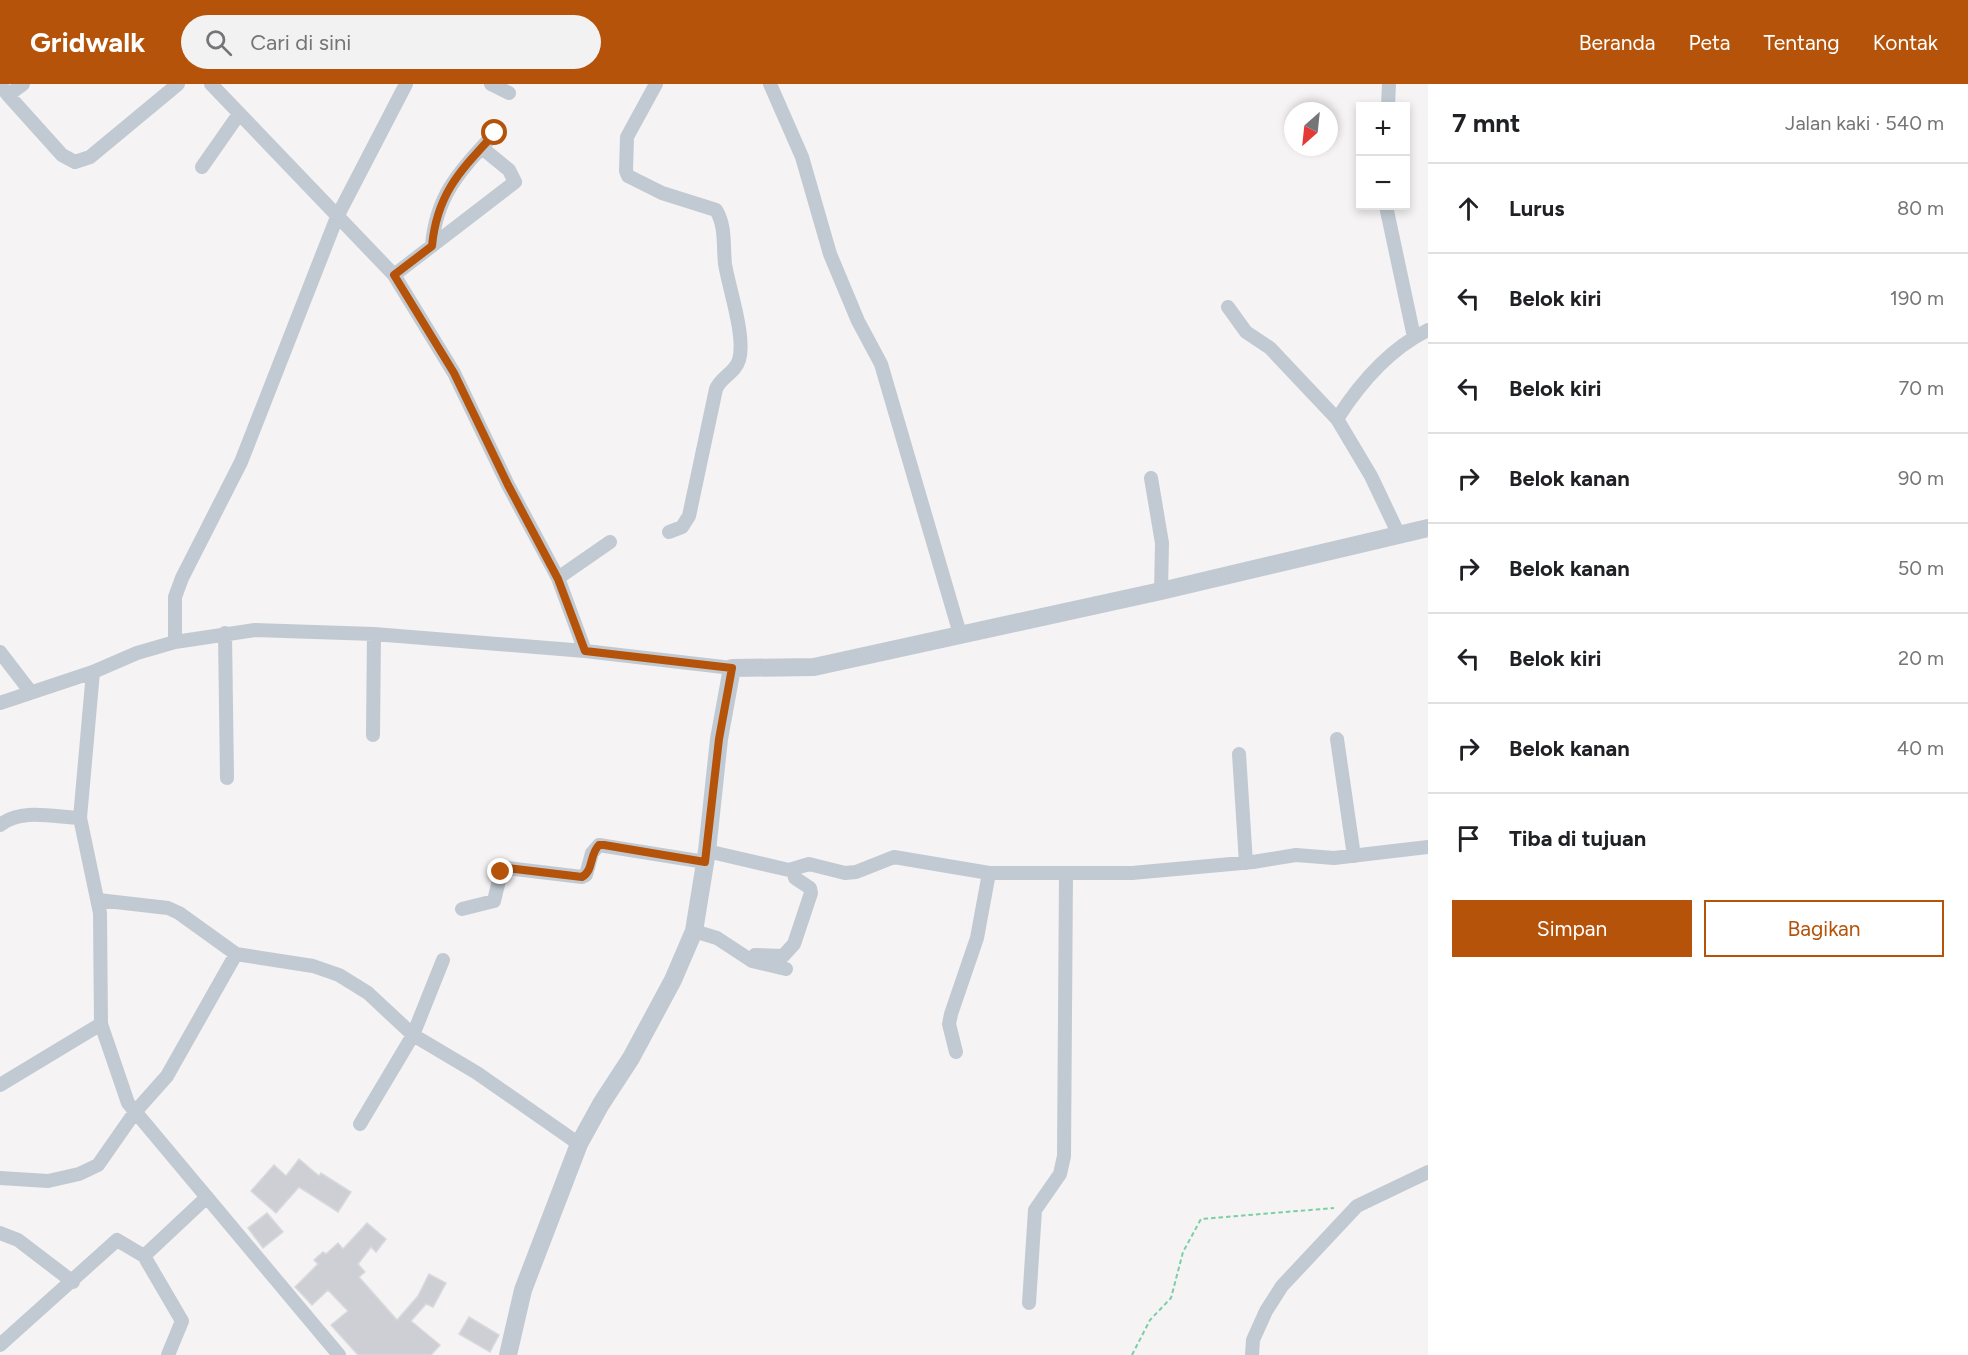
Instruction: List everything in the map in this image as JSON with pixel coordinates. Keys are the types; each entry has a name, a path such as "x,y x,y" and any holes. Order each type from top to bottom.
{"street":[{"path":"23,84 4,90 62,155 75,162 90,157 178,84"},
{"path":"211,84 394,275 454,373 508,485 558,579 585,651"},
{"path":"176,642 176,591 241,462 337,217 406,84"},
{"path":"491,84 509,93"},
{"path":"656,84 627,137 626,171 634,181 662,194 716,210 722,219 725,264 738,321 740,357 734,369 719,382 716,389 688,516 682,527 669,532"},
{"path":"770,84 802,157 830,254 858,321 881,364 960,634"},
{"path":"1388,102 1389,84"},
{"path":"202,166 239,114"},
{"path":"432,246 435,218 442,200 458,174 495,133"},
{"path":"394,275 515,182 509,170 482,148"},
{"path":"1387,210 1414,337"},
{"path":"1228,307 1246,332 1270,348 1337,419 1371,476 1399,535"},
{"path":"1337,419 1357,388 1414,337 1428,330"},
{"path":"1151,478 1162,543 1161,591"},
{"path":"0,703 30,691 93,672 136,653 176,642 255,630 374,634 585,651 732,668 814,667 1161,591 1428,528"},
{"path":"558,579 610,542"},
{"path":"225,633 227,778"},
{"path":"373,735 374,634"},
{"path":"0,652 30,691"},
{"path":"508,1355 523,1290 579,1144 636,1049 673,980 694,931 706,856 719,739 732,668"},
{"path":"93,672 80,818 98,900 101,1024 129,1104 339,1355"},
{"path":"1337,739 1354,856"},
{"path":"1239,754 1246,863"},
{"path":"0,825 12,816 80,818"},
{"path":"462,909 494,900 501,872 507,868 582,877 586,875 592,853 599,845 706,856 793,869 808,864 844,873 856,872 894,856 989,873 1132,873 1246,863 1296,855 1334,858 1428,847"},
{"path":"752,961 755,955 783,956 794,944 811,893 810,888 795,878 793,869"},
{"path":"956,1052 949,1024 977,938 989,873"},
{"path":"1029,1303 1035,1210 1060,1174 1064,1156 1066,873"},
{"path":"98,900 158,906 174,910 236,954 313,966 339,975 368,993 413,1035 477,1073 579,1144"},
{"path":"694,931 717,938 752,961 786,969"},
{"path":"0,1178 48,1181 79,1174 98,1165 135,1112 167,1076 236,954"},
{"path":"360,1124 413,1035 443,960"},
{"path":"0,1085 101,1024"},
{"path":"1252,1355 1253,1340 1266,1311 1282,1286 1358,1206 1428,1172"},
{"path":"144,1256 207,1197"},
{"path":"0,1233 18,1240 73,1282"},
{"path":"0,1345 73,1282 117,1240 144,1256 182,1322 168,1355"}],"path":[{"path":"1132,1355 1150,1320 1171,1298 1183,1252 1201,1219 1358,1206"}],"building":[{"path":"299,1159 319,1176 321,1173 351,1192 338,1212 299,1187 276,1213 251,1191 274,1165 286,1176"},
{"path":"267,1213 283,1232 263,1248 248,1228"},
{"path":"367,1223 386,1239 376,1252 371,1247 358,1264 365,1272 359,1277 397,1320 418,1296 429,1274 446,1283 433,1307 426,1304 411,1321 440,1345 431,1355 358,1355 331,1325 348,1311 328,1290 312,1305 295,1287 318,1264 314,1260 323,1252 326,1254 338,1243 343,1249"},
{"path":"469,1317 499,1335 490,1352 459,1334"}],"route":[{"path":"495,133 468,162 448,189 437,212 432,246 394,275 454,373 508,485 558,579 585,651 732,668 719,739 705,862 599,845 592,853 586,875 582,877 507,868 501,872"}]}
